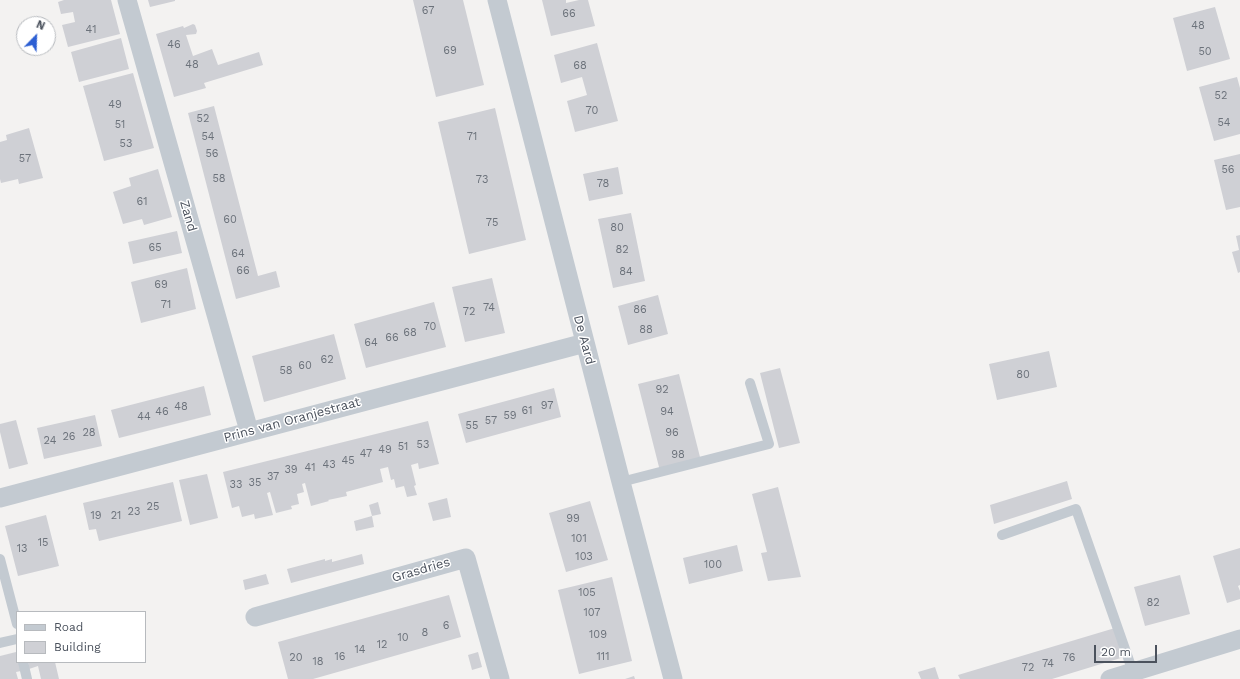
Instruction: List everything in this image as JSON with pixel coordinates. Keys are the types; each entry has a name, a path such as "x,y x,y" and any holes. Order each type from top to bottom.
{"street":[{"name":"Zand","path":"127,0 249,431"},
{"name":"De Aard","path":"497,0 584,343 673,679"},
{"name":"Prins van Oranjestraat","path":"0,498 584,343"},
{"name":"Grasdries","path":"255,618 466,558 500,679"},
{"path":"1110,679 1240,639"}],"lane":[{"path":"621,482 769,444 750,383"},
{"path":"1002,535 1076,510 1133,672"},
{"path":"0,559 16,620"},
{"path":"0,643 16,639"},
{"path":"23,663 27,679"}],"building":[{"path":"64,0 111,0 120,34 68,47 62,25 75,22 73,12 61,14 58,2"},
{"path":"148,0 175,0 175,1 150,7"},
{"path":"413,0 463,0 484,85 436,97"},
{"path":"542,0 566,0 566,3 579,0 588,0 595,26 551,36"},
{"path":"1215,7 1230,59 1187,71 1173,18"},
{"path":"193,24 195,25 197,31 196,34 186,35 193,56 212,49 218,65 259,52 263,65 204,83 206,88 174,97 156,34 183,26 184,28"},
{"path":"121,38 129,69 79,82 71,52"},
{"path":"597,43 618,121 575,132 567,101 587,95 582,77 561,83 554,55"},
{"path":"133,73 154,148 104,161 83,86"},
{"path":"1237,77 1240,88 1240,134 1214,141 1199,87"},
{"path":"214,106 258,276 276,271 280,287 236,299 188,113"},
{"path":"495,108 526,240 469,254 438,122"},
{"path":"29,128 43,178 19,184 18,179 1,183 0,142 7,140 6,135"},
{"path":"1240,154 1240,207 1226,210 1214,160"},
{"path":"618,167 623,194 589,201 583,174"},
{"path":"158,169 172,217 144,225 142,219 123,224 113,192 131,186 129,178"},
{"path":"631,213 645,281 613,288 598,219"},
{"path":"177,231 182,253 133,264 128,242"},
{"path":"1240,235 1240,272 1238,273 1232,252 1239,250 1236,236"},
{"path":"187,268 196,309 141,323 131,282"},
{"path":"492,278 505,333 465,342 452,287"},
{"path":"658,295 668,334 628,345 618,306"},
{"path":"434,302 446,347 366,368 354,324"},
{"path":"334,334 346,379 264,402 252,356"},
{"path":"1049,351 1057,387 997,400 989,364"},
{"path":"780,368 800,443 779,448 760,373"},
{"path":"679,374 701,461 660,471 638,384"},
{"path":"204,386 211,415 119,438 111,410"},
{"path":"554,388 561,417 466,443 458,414"},
{"path":"95,415 102,446 44,459 37,428"},
{"path":"16,420 28,464 9,469 0,432 0,424"},
{"path":"428,421 439,464 419,469 418,463 411,465 417,495 407,497 404,486 396,488 394,479 391,480 388,467 380,469 383,482 346,492 347,496 328,500 329,501 311,506 305,483 302,484 304,492 297,494 299,504 291,506 292,509 276,513 270,492 267,493 273,515 255,519 254,514 242,517 239,506 232,508 223,472"},
{"path":"207,474 218,518 190,525 179,480"},
{"path":"1067,481 1072,499 994,524 990,505"},
{"path":"173,482 182,521 99,541 96,529 89,530 83,503"},
{"path":"778,487 801,577 768,581 761,553 767,552 752,494"},
{"path":"447,498 451,517 433,521 428,503"},
{"path":"590,501 608,560 566,572 549,513"},
{"path":"378,502 381,514 372,516 369,505"},
{"path":"46,515 59,566 18,576 5,526"},
{"path":"372,516 374,527 356,531 354,521"},
{"path":"737,545 743,571 689,584 683,558"},
{"path":"1240,548 1240,585 1238,586 1240,591 1240,599 1227,603 1213,556"},
{"path":"362,554 364,564 291,583 287,569 325,559 325,561 332,559 332,562"},
{"path":"266,574 269,584 245,590 243,580"},
{"path":"1180,575 1190,614 1145,626 1134,587"},
{"path":"612,577 632,661 579,674 558,590"},
{"path":"449,595 461,637 313,679 288,679 278,642"},
{"path":"1115,628 1124,657 1052,679 960,679 958,675"},
{"path":"16,652 16,663 19,663 21,671 16,672 18,679 0,679 0,656"},
{"path":"478,652 482,667 472,670 468,655"},
{"path":"28,663 55,663 59,679 41,679 38,666 29,669"},
{"path":"935,667 939,679 921,679 918,672"},
{"path":"634,676 635,679 625,679"}]}
